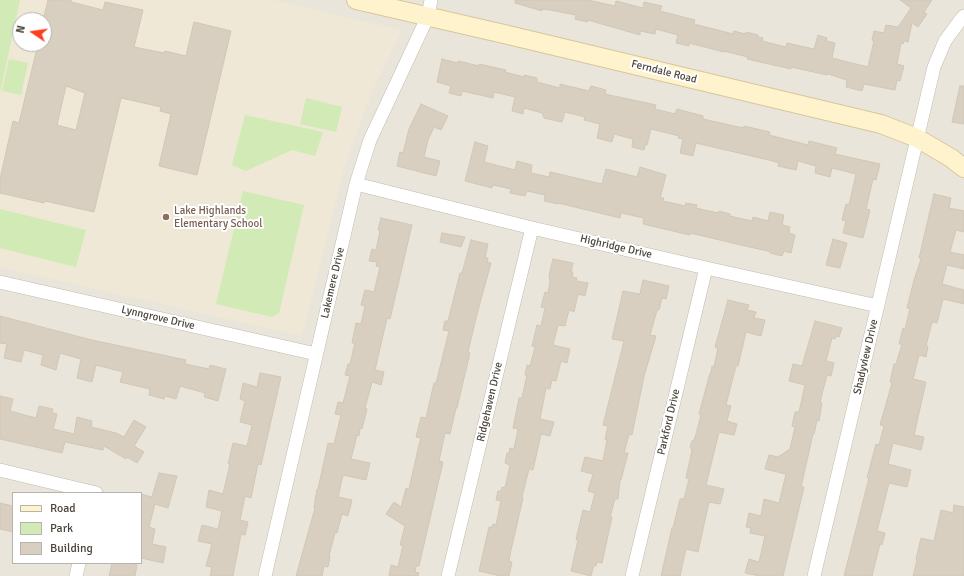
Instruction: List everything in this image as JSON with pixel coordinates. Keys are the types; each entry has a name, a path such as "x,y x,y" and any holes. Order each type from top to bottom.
{"street":[{"name":"Ferndale Road","path":"356,0 429,8 881,124 918,138 951,158 964,168"},
{"name":"Lakemere Drive","path":"265,576 356,184 370,140 429,8"},
{"name":"Shadyview Drive","path":"814,576 934,67 945,41 960,19 964,16"},
{"name":"Highridge Drive","path":"356,184 532,228 878,306"},
{"name":"Ridgehaven Drive","path":"448,576 532,228"},
{"name":"Parkford Drive","path":"632,576 706,268"},
{"name":"Lynngrove Drive","path":"0,282 316,354"},
{"path":"0,470 92,492"},
{"path":"76,576 79,564"}],"shaded area":[{"path":"0,0 964,0 964,576 0,576"},
{"name":"Lake Highlands Elementary School","path":"0,0 273,0 402,30 371,94 344,168 302,336 0,267"}],"green space":[{"path":"0,0 20,0 17,12 12,12 12,37 0,93"},
{"path":"9,59 28,63 21,95 2,91"},
{"path":"306,98 342,107 336,132 300,124"},
{"path":"245,115 323,132 315,156 292,150 246,171 232,165"},
{"path":"243,191 304,205 279,313 272,317 216,304"},
{"path":"0,209 86,230 76,267 0,248"}],"building":[{"name":"Lake Highlands Elementary School","path":"48,0 71,0 71,2 103,10 105,2 143,10 134,47 164,53 165,51 186,56 194,22 231,31 197,175 159,166 171,114 160,111 161,107 121,98 94,212 0,193 0,179 13,121 19,123 36,52 52,52 52,12 45,12","holes":["66,86 85,93 76,130 57,125"]},
{"path":"515,0 588,0 615,6 616,1 643,8 644,2 662,6 660,11 695,20 694,24 733,34 734,31 758,35 758,37 763,38 762,41 786,47 787,43 814,49 818,35 827,38 826,41 835,43 832,58 868,67 874,41 872,40 874,31 884,33 886,25 898,27 911,8 900,0 932,0 924,12 927,14 918,27 912,23 908,42 904,41 903,44 901,43 897,64 904,66 900,81 897,80 895,90 864,84 862,91 846,87 847,80 828,74 791,67 791,69 689,43 689,46 676,43 678,35 656,29 655,34 640,31 640,35 588,20 587,22 575,19 576,15 542,9 542,11 515,3"},
{"path":"442,59 457,63 458,61 479,66 479,64 506,70 505,72 524,77 524,75 537,78 537,82 560,88 560,84 589,91 591,86 606,90 605,94 656,105 655,109 675,114 677,109 703,116 703,119 743,128 744,126 770,132 769,135 808,145 809,141 837,148 835,154 880,164 876,180 873,179 866,209 870,210 863,238 843,233 846,221 842,220 846,204 849,205 856,174 832,168 830,177 815,173 816,166 798,161 796,170 778,166 779,163 773,161 696,143 693,156 680,153 683,139 678,138 679,136 651,129 647,145 645,145 644,150 632,147 633,139 614,134 612,142 597,138 600,124 584,120 585,117 565,112 562,122 544,118 542,113 524,108 523,114 512,111 515,97 494,92 493,98 462,91 461,96 449,93 451,86 437,82"},
{"path":"960,86 964,86 964,124 952,122"},
{"path":"421,104 448,116 441,130 434,127 428,140 424,157 440,161 436,176 397,166 400,152 403,153 409,129"},
{"path":"475,142 488,146 484,162 515,170 517,161 532,165 531,173 549,177 550,172 602,184 606,169 637,177 640,167 666,175 660,198 664,198 663,201 685,206 686,203 697,205 696,208 718,213 719,211 730,214 730,216 752,221 753,217 768,221 770,212 784,215 782,225 790,227 789,233 795,235 791,253 784,251 782,256 767,251 690,233 690,235 643,224 644,218 621,213 620,218 544,201 545,195 527,191 525,196 510,193 511,189 493,185 492,188 465,181"},
{"path":"934,194 951,198 949,208 964,211 964,232 956,230 950,252 964,255 964,269 947,265 942,284 964,290 964,304 943,299 937,323 932,322 926,346 928,346 926,357 919,355 913,379 926,382 914,435 924,437 921,450 893,443 888,464 911,470 907,487 889,483 877,531 885,533 882,545 880,544 872,576 844,576 869,478 867,478 876,444 879,445 884,426 880,425 892,383 890,382 894,364 896,364 902,344 899,344 903,328 905,329 910,309 907,308 921,259 919,258"},
{"path":"381,218 412,225 390,319 387,318 375,370 384,372 381,385 372,382 365,408 367,409 362,429 360,428 359,436 357,435 351,459 370,463 366,480 343,475 338,497 352,500 348,516 342,514 337,533 335,533 329,556 328,567 324,566 322,576 296,576 315,508 317,489 328,443 334,444 341,415 335,414 338,402 343,403 350,376 345,375 348,364 350,364 355,343 352,343 356,323 361,324 365,306 361,305 365,290 374,292 380,267 376,266 377,262 369,261 372,249 376,250"},
{"path":"442,233 465,237 461,247 440,242"},
{"path":"833,239 847,243 840,268 826,265"},
{"path":"471,240 488,244 485,258 488,258 487,262 491,263 478,310 468,352 470,353 450,434 445,433 439,461 443,462 419,566 416,566 415,572 419,573 418,576 389,576 391,565 398,567 403,545 400,545 405,526 386,514 394,502 401,507 406,488 409,489 421,438 416,437 421,417 426,418 434,383 436,383 449,331 443,330 445,321 448,321 460,273 462,273"},
{"path":"553,259 573,263 571,272 573,272 572,277 577,278 576,281 588,283 585,296 578,294 574,312 569,310 565,326 558,325 553,345 570,349 567,363 561,361 556,381 552,380 550,389 546,388 540,419 554,422 550,436 541,434 533,470 529,469 511,550 509,561 512,562 509,576 500,576 479,571 489,527 492,527 493,524 496,525 501,501 496,500 498,491 501,491 502,487 505,488 510,465 505,463 507,453 509,453 510,448 514,449 518,429 513,428 519,398 522,398 527,375 525,375 527,365 530,366 535,347 532,346 537,325 541,326 545,308 541,307 545,292 548,293 550,281 549,275"},
{"path":"643,280 669,286 666,299 662,298 659,310 657,310 650,335 656,336 644,376 632,435 629,434 624,453 628,453 620,480 618,499 615,499 610,517 612,517 602,563 597,562 596,566 594,565 591,576 571,571 578,540 576,539 583,510 590,512 595,493 588,491 593,474 581,471 585,457 603,461 608,426 603,425 624,341 612,339 623,291 640,294"},
{"path":"728,300 749,305 747,310 756,312 754,318 765,320 761,336 746,332 738,366 736,366 726,405 731,406 727,421 737,424 734,435 719,432 706,485 724,489 720,504 709,502 698,552 686,549 680,576 661,576 680,499 684,499 689,479 686,478 692,450 690,447 696,434 701,415 699,414 712,366 714,367 718,348 715,347"},
{"path":"0,316 92,340 186,360 185,364 209,369 210,365 226,369 218,401 204,397 205,393 180,386 176,399 165,396 164,399 149,395 150,389 120,382 123,372 96,365 92,382 77,378 81,359 60,353 56,370 41,365 43,355 24,350 21,362 4,358 7,344 0,343"},
{"path":"815,321 842,328 839,337 836,336 835,339 832,338 826,361 834,363 831,376 827,375 820,402 822,403 819,421 817,420 813,434 801,487 804,487 783,576 760,576 745,573 749,559 759,562 765,536 750,533 751,528 746,527 749,513 761,516 764,499 779,503 786,474 765,469 769,455 778,457 790,449 795,427 792,426 795,412 799,412 805,385 789,381 793,364 802,366"},
{"path":"260,373 281,377 261,465 258,464 251,498 245,496 240,520 248,522 245,535 241,534 233,576 210,576 212,567 206,566 212,544 198,541 202,525 218,529 222,511 206,507 209,490 223,494 233,443 247,446 252,425 240,422 245,401 240,399 243,383 257,387"},
{"path":"0,396 13,399 10,411 36,418 39,406 53,409 52,413 57,414 53,429 74,434 77,417 92,421 91,427 116,433 124,437 134,420 146,427 134,446 144,452 137,463 127,457 126,459 104,446 103,450 65,442 62,453 0,439"},
{"path":"159,473 177,476 168,508 155,504 149,527 155,529 152,544 166,547 163,563 142,558 142,494 152,497"},
{"path":"0,503 12,506 12,532 0,529"},
{"path":"954,505 964,507 964,576 913,576 921,538 934,541 941,510 953,513"},
{"path":"112,564 137,565 135,576 109,576"}],"place":[{"name":"Lake Highlands Elementary School","path":"166,217"}]}
